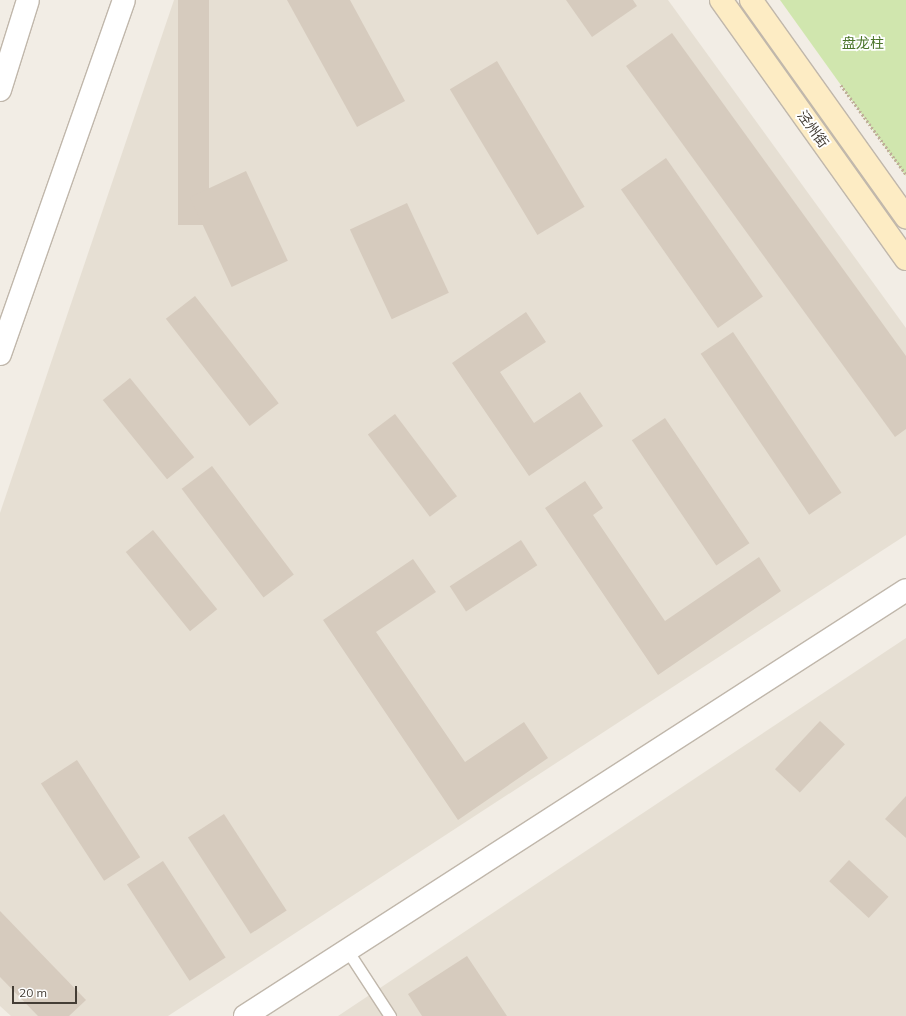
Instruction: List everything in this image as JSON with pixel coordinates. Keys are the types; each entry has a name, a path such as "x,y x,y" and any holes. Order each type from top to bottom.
{"main road":[{"name":"泾州街","path":"721,0 906,259"},
{"name":"泾州街","path":"751,0 906,217"}],"street":[{"path":"0,90 28,0"},
{"path":"0,354 124,0"},
{"path":"245,1016 906,590"}],"lane":[{"path":"347,950 390,1016"}],"path":[{"path":"840,84 906,174"}],"shaded area":[{"path":"174,0 668,0 906,328 906,535 168,1016 11,1016 0,1006 0,513"},
{"path":"906,638 906,1016 338,1016"}],"green space":[{"name":"盘龙柱","path":"780,0 906,0 906,176"}],"building":[{"path":"178,0 209,0 209,225 178,225"},
{"path":"287,0 350,0 405,101 357,127"},
{"path":"566,0 633,0 637,6 592,37"},
{"path":"672,33 906,356 906,429 895,437 626,66"},
{"path":"497,61 585,207 537,235 450,89"},
{"path":"666,158 763,296 718,328 621,190"},
{"path":"246,171 288,261 232,287 190,197"},
{"path":"407,203 449,293 392,319 350,230"},
{"path":"195,296 279,403 250,426 166,319"},
{"path":"526,312 546,342 500,372 534,423 580,392 603,426 529,476 452,363"},
{"path":"733,332 841,493 809,515 701,354"},
{"path":"130,378 194,457 167,479 103,400"},
{"path":"395,414 457,496 430,517 368,434"},
{"path":"665,418 749,543 716,566 632,440"},
{"path":"212,466 294,575 263,597 182,489"},
{"path":"585,481 603,508 593,515 665,621 759,557 781,591 658,675 545,508"},
{"path":"153,530 217,609 190,631 126,552"},
{"path":"521,540 537,565 466,611 450,586"},
{"path":"413,559 436,592 376,632 465,762 524,722 548,758 458,820 323,620"},
{"path":"820,721 845,744 800,792 775,769"},
{"path":"77,760 140,857 104,881 41,783"},
{"path":"906,796 906,838 885,819"},
{"path":"224,814 287,910 251,934 188,837"},
{"path":"849,860 888,897 869,918 829,881"},
{"path":"163,861 226,957 190,981 127,884"},
{"path":"0,911 86,1000 69,1016 38,1016 0,977"},
{"path":"467,956 507,1016 422,1016 408,994"}]}
